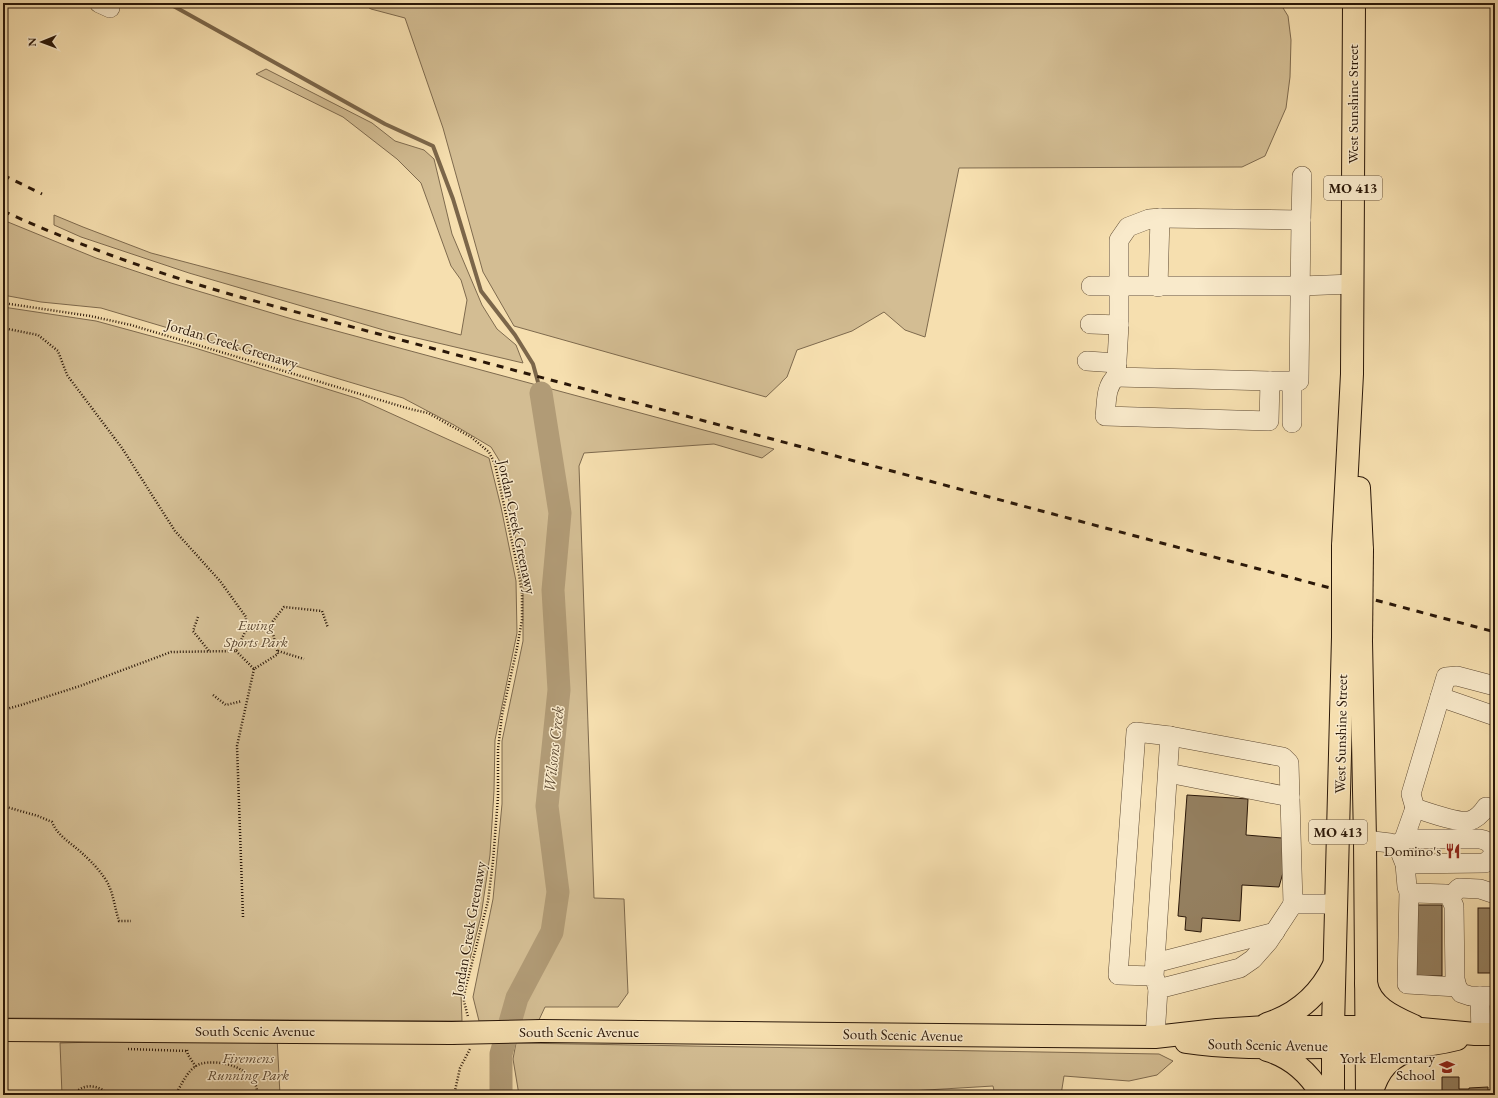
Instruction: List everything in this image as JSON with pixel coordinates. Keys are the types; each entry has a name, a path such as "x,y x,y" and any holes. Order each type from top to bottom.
{"main road":[{"name":"West Sunshine Street","path":"1334,1095 1333,1037 1337,904 1352,639 1354,3"},
{"name":"West Sunshine Street","path":"1352,639 1365,840 1367,1095"},
{"path":"1322,1095 1307,1075 1295,1064 1276,1053 1254,1037 1311,999 1325,982 1335,962"},
{"path":"1365,978 1367,989 1375,1003 1401,1020 1421,1037 1382,1069 1371,1095"},
{"name":"South Scenic Avenue","path":"3,1030 452,1033 541,1031 1155,1037 1194,1043 1254,1037 1421,1037 1484,1034"}],"lane":[{"path":"1087,361 1117,370 1270,381 1299,381 1302,176"},
{"path":"1158,287 1160,218"},
{"path":"1270,381 1269,421 1105,416 1110,383 1117,370 1119,325 1119,240 1128,227 1149,219 1301,220"},
{"path":"1091,286 1301,286 1353,284"},
{"path":"1090,324 1119,325"},
{"path":"1292,381 1292,423"},
{"path":"1457,987 1407,984 1409,891 1407,887 1406,867 1399,850 1400,842 1415,808 1411,794 1446,678 1457,676 1495,686"},
{"path":"1440,698 1495,716"},
{"path":"1136,732 1170,736 1283,757 1289,763 1293,904 1275,932 1253,959 1240,968 1156,976 1118,975 1136,732"},
{"path":"1155,1037 1156,976 1170,736"},
{"path":"1168,773 1290,797"},
{"path":"1415,808 1468,821 1480,815 1486,807 1495,810"},
{"path":"1365,840 1390,843 1480,839 1492,844 1493,856 1485,863 1406,867"},
{"path":"1406,867 1493,868 1495,866"},
{"path":"1450,897 1459,888 1480,889 1495,894"},
{"path":"1409,891 1414,893 1446,894 1450,897 1454,906 1455,979 1457,987 1461,993 1470,996 1487,996 1484,1034"},
{"path":"1293,904 1337,904"},
{"path":"1156,976 1275,932"}],"path":[{"name":"Jordan Creek Greenawy","path":"3,303 90,316 131,325 410,409 428,413 471,437 489,452 495,464 519,574 522,594 522,620 518,648 502,715 498,749 498,797 493,861 488,901 465,990 464,1001 468,1018"},
{"path":"3,328 38,336 58,351 67,375 122,448 175,531 220,581 246,617 246,630 236,651"},
{"path":"269,630 273,620 284,607 322,611 328,628"},
{"path":"198,617 193,631 210,651"},
{"path":"243,917 237,746 254,669 278,654 272,630 246,630"},
{"path":"3,710 80,686 171,652 236,651 254,669"},
{"path":"278,651 304,659"},
{"path":"213,696 226,705 242,701"},
{"path":"3,806 38,816 52,822 61,837 84,854 108,884 119,921 131,921"},
{"path":"454,1095 460,1068 472,1045"},
{"path":"126,1049 187,1051"},
{"path":"175,1095 191,1070 199,1064 221,1063 233,1066 251,1077 256,1084 257,1095"},
{"path":"76,1095 77,1091 93,1086 104,1090 108,1095"}],"green space":[{"path":"361,3 1280,3 1288,16 1291,40 1290,77 1286,108 1265,156 1242,167 959,168 925,337 905,330 884,312 852,331 797,350 787,377 766,397 514,326 483,272 443,128 405,18 371,9"},
{"path":"266,69 372,123 395,141 424,150 434,159 452,234 482,305 497,329 516,345 523,363 387,331 189,273 81,237 54,225 54,215 151,253 461,335 467,300 461,280 451,266 421,183 397,159 343,117 256,74"},
{"path":"3,220 96,258 171,283 292,319 774,449 762,458 714,444 584,453 579,466 594,898 624,899 628,993 618,1007 545,1007 538,1022 479,1021 473,997 493,899 502,804 502,741 523,641 523,588 512,514 499,460 491,447 454,425 403,398 101,308 41,302 3,295"},
{"name":"Ewing Sports Park","path":"3,307 96,321 195,348 359,399 489,458 501,507 516,581 517,633 495,740 494,791 490,855 481,916 461,994 462,1021 3,1018"},
{"name":"Firemens Running Park","path":"277,1037 280,1095 62,1095 60,1043"},
{"path":"516,1043 1159,1054 1173,1061 1157,1075 1129,1081 1064,1076 1061,1095 995,1095 993,1086 843,1095 519,1095 513,1059"},
{"path":"1426,1091 1426,1095 1402,1095 1402,1092"}],"building":[{"path":"1187,795 1248,799 1246,835 1282,838 1284,869 1279,887 1242,885 1240,921 1202,918 1201,932 1185,930 1186,917 1178,916"},
{"path":"1416,905 1442,905 1442,976 1415,976"},
{"path":"1478,908 1495,908 1495,973 1478,973"},
{"path":"1442,1077 1459,1077 1459,1089 1488,1087 1488,1090 1495,1090 1495,1095 1442,1095"}],"waterway":[{"path":"168,3 385,124 433,146 453,199 481,291 515,335 533,364 541,393"},
{"name":"Wilsons Creek","path":"501,1095 501,1054 517,998 552,932 558,892 547,806 559,690 553,590 560,513 541,393"}],"railway":[{"path":"3,175 42,194"},
{"path":"3,211 90,248 180,279 240,297 1495,632"}],"place":[{"name":"Domino's","path":"1453,851"},
{"name":"York Elementary School","path":"1447,1067"}]}
